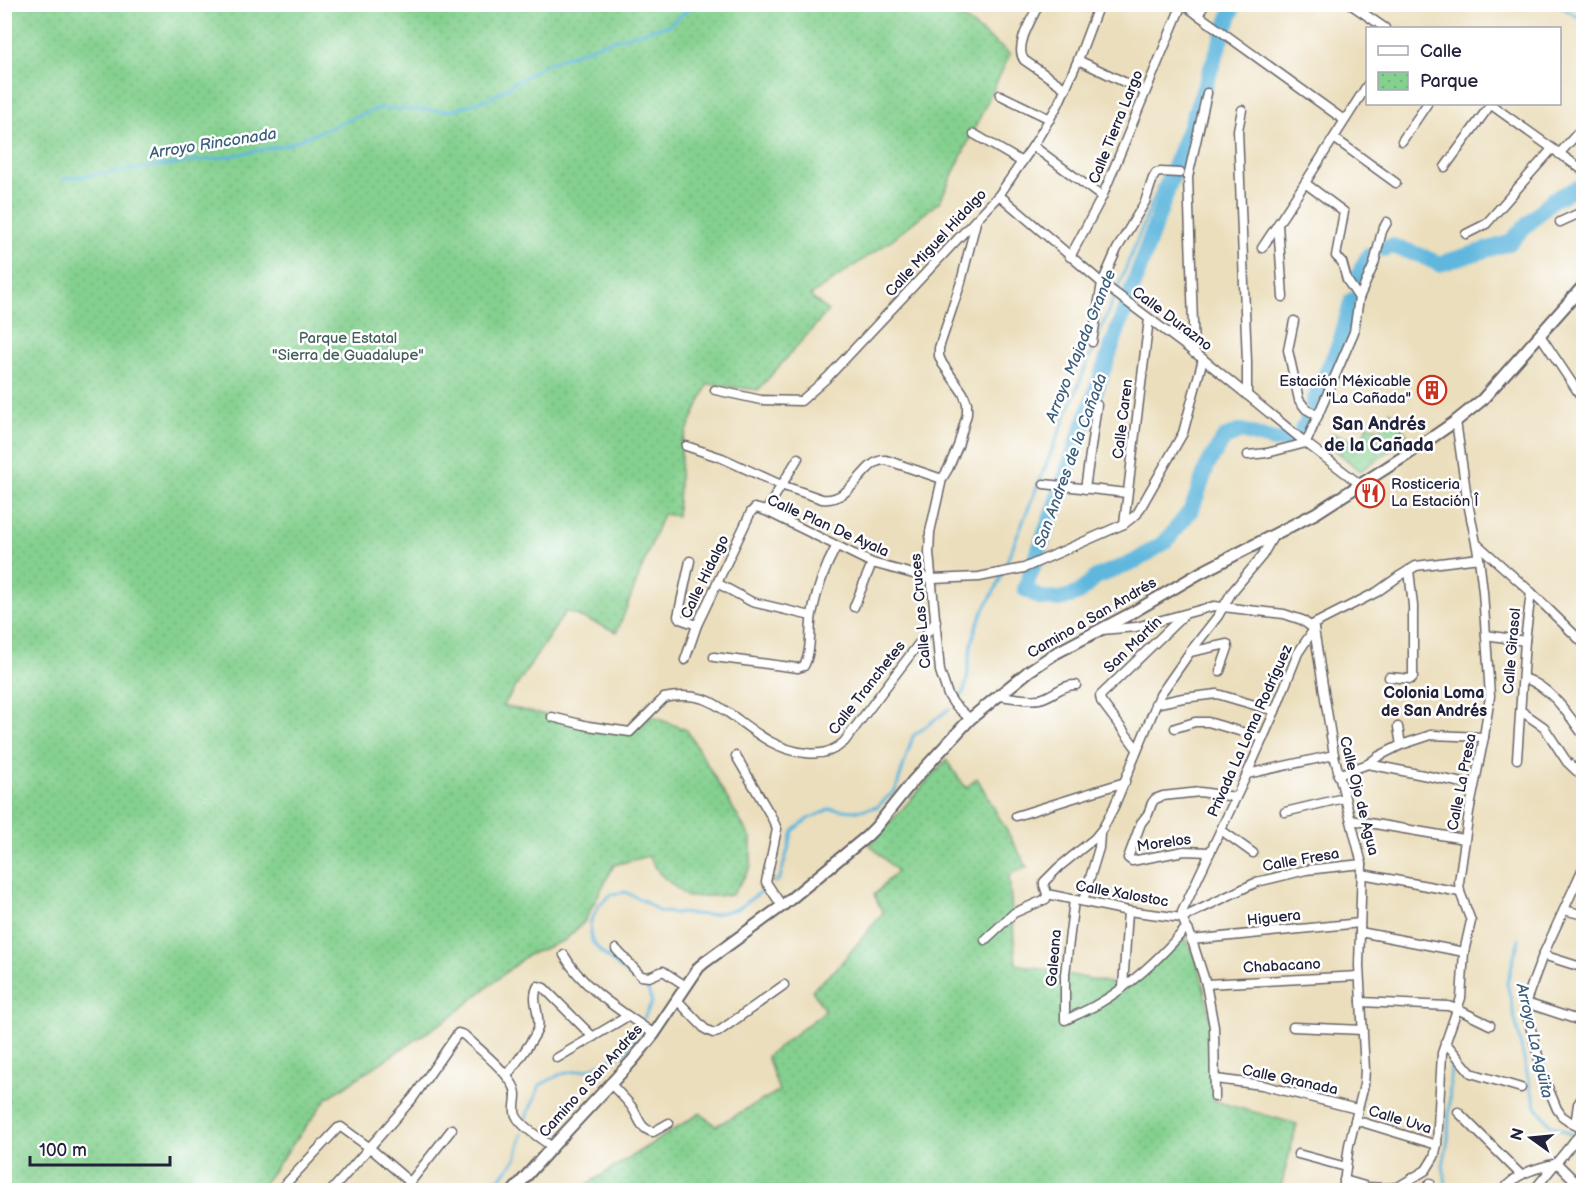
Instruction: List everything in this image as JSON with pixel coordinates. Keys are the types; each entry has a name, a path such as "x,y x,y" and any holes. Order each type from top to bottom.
{"street":[{"path":"1039,4 1021,44 1020,54 1024,60 1066,88"},
{"name":"Calle Miguel Hidalgo","path":"715,390 761,400 801,401 828,377 999,195 1050,119 1078,60 1099,4"},
{"path":"1183,4 1344,120"},
{"name":"Calle Tierra Largo","path":"1070,257 1101,197 1183,4"},
{"path":"1198,15 1205,4"},
{"path":"1350,4 1384,27"},
{"path":"1078,60 1145,92"},
{"path":"1262,248 1366,87"},
{"path":"1194,353 1188,177 1207,93"},
{"path":"1000,95 1050,119"},
{"path":"1402,141 1425,105"},
{"path":"1445,167 1489,105"},
{"path":"1491,105 1584,171"},
{"path":"1242,110 1238,130 1247,395"},
{"path":"1466,234 1486,224 1584,126"},
{"path":"974,134 1022,162"},
{"path":"1334,138 1396,183"},
{"path":"1033,146 1101,197"},
{"path":"1092,342 1102,283 1117,249 1145,202 1153,177 1156,173 1161,172 1180,173"},
{"path":"1305,183 1344,212 1336,256 1342,262 1347,280 1359,298"},
{"name":"Calle Durazno","path":"999,195 1102,283 1203,359 1306,443 1362,485"},
{"path":"1560,222 1584,211"},
{"name":"Calle Las Cruces","path":"970,719 948,695 940,671 929,542 942,479 958,446 967,414 967,403 963,393 942,363 939,348 961,282 976,222"},
{"path":"1248,455 1267,453 1306,443 1354,332 1359,298 1374,264 1382,231 1387,222"},
{"path":"1278,224 1283,297"},
{"name":"Camino a San Andrés","path":"514,1191 654,1034 705,962 782,906 876,827 912,782 970,719 1029,671 1056,653 1130,615 1200,573 1316,513 1362,485 1456,421 1482,400 1584,285"},
{"name":"Calle Caren","path":"1124,524 1149,319"},
{"path":"1294,321 1288,350 1299,400 1306,409 1318,416"},
{"path":"1540,335 1584,401"},
{"name":"Calle Plan De Ayala","path":"755,508 872,563 932,579 979,578 1024,568 1124,524 1137,514 1183,433 1203,359"},
{"path":"1085,489 1097,405"},
{"name":"Calle La Presa","path":"1437,1145 1441,1065 1445,1042 1461,998 1464,952 1471,921 1460,892 1459,882 1464,839 1490,696 1479,558 1467,498 1456,421"},
{"path":"686,446 722,458 781,485 829,500 838,498 875,462 880,460 942,479"},
{"path":"766,512 798,458"},
{"path":"1044,484 1127,493"},
{"name":"Calle Hidalgo","path":"685,660 697,625 751,512 755,508"},
{"path":"984,939 1014,913 1046,899 1044,882 1100,834 1125,782 1160,694 1232,592 1262,556 1274,535"},
{"path":"1476,543 1584,644"},
{"path":"714,657 798,668 804,666 812,616 824,571 836,547"},
{"name":"Privada La Loma Rodríguez","path":"1182,918 1184,905 1247,774 1298,653 1314,629 1312,625 1377,592 1416,566 1479,558"},
{"path":"690,561 678,616 680,619 697,625"},
{"path":"854,607 872,563"},
{"path":"1389,676 1412,678 1413,606 1409,570"},
{"path":"717,583 752,602 812,616"},
{"name":"Calle Girasol","path":"1517,759 1525,641 1531,592"},
{"path":"1099,631 1136,627 1214,606 1284,614 1302,620 1314,629"},
{"name":"San Martín","path":"1137,749 1099,698 1186,613"},
{"name":"Calle Tranchetes","path":"552,717 588,726 630,732 664,698 698,698 718,705 760,736 784,749 815,754 826,752 839,747 844,742 936,621"},
{"name":"Calle Ojo de Agua","path":"1314,629 1334,755 1362,864 1359,976 1365,1070 1343,1191"},
{"path":"1486,635 1525,641"},
{"path":"1190,652 1227,644 1228,648 1220,671"},
{"path":"1524,678 1537,683 1562,706 1584,736"},
{"path":"999,696 1040,699 1067,685 1076,684"},
{"path":"1155,704 1217,694 1275,711"},
{"name":"Calle Girasol","path":"1521,711 1544,727 1568,762 1584,778"},
{"path":"1175,728 1195,722 1208,722 1263,738"},
{"path":"1398,727 1401,745"},
{"path":"1338,774 1368,764 1401,745 1431,735 1484,738"},
{"path":"1247,774 1334,755"},
{"path":"736,756 777,829 766,882 782,906"},
{"path":"1368,764 1473,786"},
{"path":"1016,816 1125,782"},
{"name":"Morelos","path":"1210,852 1184,851 1132,861 1128,858 1141,823 1155,799 1200,792 1236,797"},
{"path":"1285,812 1344,798"},
{"path":"1351,820 1464,839"},
{"path":"1221,830 1253,853"},
{"name":"Galeana","path":"1100,834 1099,848 1078,900 1065,974 1065,1020 1098,1004 1123,987"},
{"name":"Calle Fresa","path":"1182,918 1257,882 1306,870 1362,864"},
{"path":"1581,1127 1562,1116 1557,1108 1535,1049 1526,1003 1543,955 1584,866"},
{"path":"1362,874 1460,892"},
{"name":"Calle Xalostoc","path":"1047,894 1128,911 1182,918 1189,931 1206,984 1216,1035 1215,1097"},
{"path":"1564,910 1584,915"},
{"path":"1123,987 1128,911"},
{"name":"Higuera","path":"1191,940 1360,927 1464,952"},
{"path":"1123,987 1186,928"},
{"path":"616,949 641,976 649,977 663,971 686,986"},
{"path":"564,955 571,967 593,990 654,1034"},
{"path":"1543,955 1584,968"},
{"name":"Chabacano","path":"1206,984 1359,976"},
{"path":"677,1000 705,1029 713,1033 718,1032 784,985"},
{"path":"507,1076 538,1029 535,991 538,986 544,988 593,1037"},
{"path":"1361,1002 1448,1006 1490,1024"},
{"path":"1526,1003 1584,1022"},
{"path":"557,1058 628,1016"},
{"path":"1293,1027 1363,1030"},
{"path":"332,1191 413,1098 460,1033 507,1076 515,1088 515,1113 520,1123 552,1147"},
{"path":"1445,1042 1471,1073 1521,1088"},
{"name":"Calle Granada","path":"1216,1079 1262,1085 1357,1109"},
{"path":"610,1083 632,1107 645,1130 653,1132 669,1123"},
{"path":"1535,1190 1574,1141 1581,1127 1578,1104 1584,1095"},
{"path":"1458,1112 1521,1174"},
{"name":"Calle Uva","path":"1355,1120 1437,1145"},
{"path":"280,1191 338,1128 344,1127 411,1183"},
{"path":"404,1191 452,1129"},
{"path":"1574,1141 1584,1147"},
{"path":"1344,1180 1368,1187 1398,1186 1426,1170 1434,1157 1437,1145"},
{"path":"1298,1154 1346,1167"},
{"path":"1503,1191 1512,1180 1521,1174 1557,1163"},
{"path":"1557,1163 1584,1190"}],"green space":[{"name":"Parque Estatal \"Sierra de Guadalupe\"","path":"5,5 946,5 1010,54 940,201 889,242 810,296 828,311 758,390 708,384 682,442 677,516 663,514 617,632 566,611 503,706 630,733 652,716 687,730 751,839 751,867 732,895 687,897 660,874 648,856 614,865 584,922 565,940 526,956 452,1016 327,1098 259,1190 5,1190"},
{"path":"1390,411 1409,438 1360,471 1327,443 1331,433 1361,443 1367,425 1381,429"},
{"path":"946,760 966,788 977,778 1027,867 1009,875 1016,964 1130,987 1184,934 1199,967 1213,1029 1214,1101 1297,1124 1280,1190 578,1190 700,1113 716,1126 779,1091 767,1056 825,1011 812,990 837,968 883,913 874,895 897,871 870,845"}],"waterway":[{"name":"Arroyo Rinconada","path":"62,179 220,158 286,145 379,108 450,111 490,98 544,65 609,41 669,25 695,4"},
{"name":"Arroyo Majada Grande","path":"959,698 966,684 970,651 977,624 996,588 1233,4"},
{"name":"San Andres de la Cañada","path":"1234,4 1025,589 1041,598 1061,599 1079,593 1096,577 1134,562 1165,542 1192,509 1207,466 1224,438 1241,431 1274,440 1290,440"},
{"name":"Arroyo Rinconada","path":"1557,4 1584,21"},
{"name":"San Andres de la Cañada","path":"1384,249 1392,246 1439,264 1509,243 1552,200 1584,185"},
{"name":"San Andres de la Cañada","path":"1357,282 1368,256"},
{"name":"San Andres de la Cañada","path":"1313,404 1340,342 1352,300"},
{"name":"San Andres de la Cañada","path":"1302,429 1308,419"},
{"name":"Arroyo Majada Grande","path":"775,882 780,878 793,831 808,819 830,809 855,811 877,807 896,789 913,736 949,709"},
{"name":"Arroyo Majada Grande","path":"644,1018 652,1002 647,988 601,952 592,941 590,923 599,905 612,894 625,892 660,912 709,915 737,909 762,891"},
{"name":"Arroyo La Agüita","path":"1519,939 1507,983 1529,1082 1536,1106 1550,1124 1570,1134"},
{"name":"Arroyo Majada Grande","path":"526,1118 540,1085 561,1074 589,1069 624,1053 638,1032"},
{"name":"Arroyo La Agüita","path":"1447,1190 1443,1166 1448,1140 1451,1057"},
{"name":"Arroyo Majada Grande","path":"490,1190 516,1159 522,1134"}],"place":[{"name":"Estación Méxicable \"La Cañada\"","path":"1432,390"},
{"name":"Rosticeria La Estación Î","path":"1370,493"}],"district":[{"name":"San Andrés de la Cañada","path":"1379,434"},
{"name":"Colonia Loma de San Andrés","path":"1434,702"}]}
